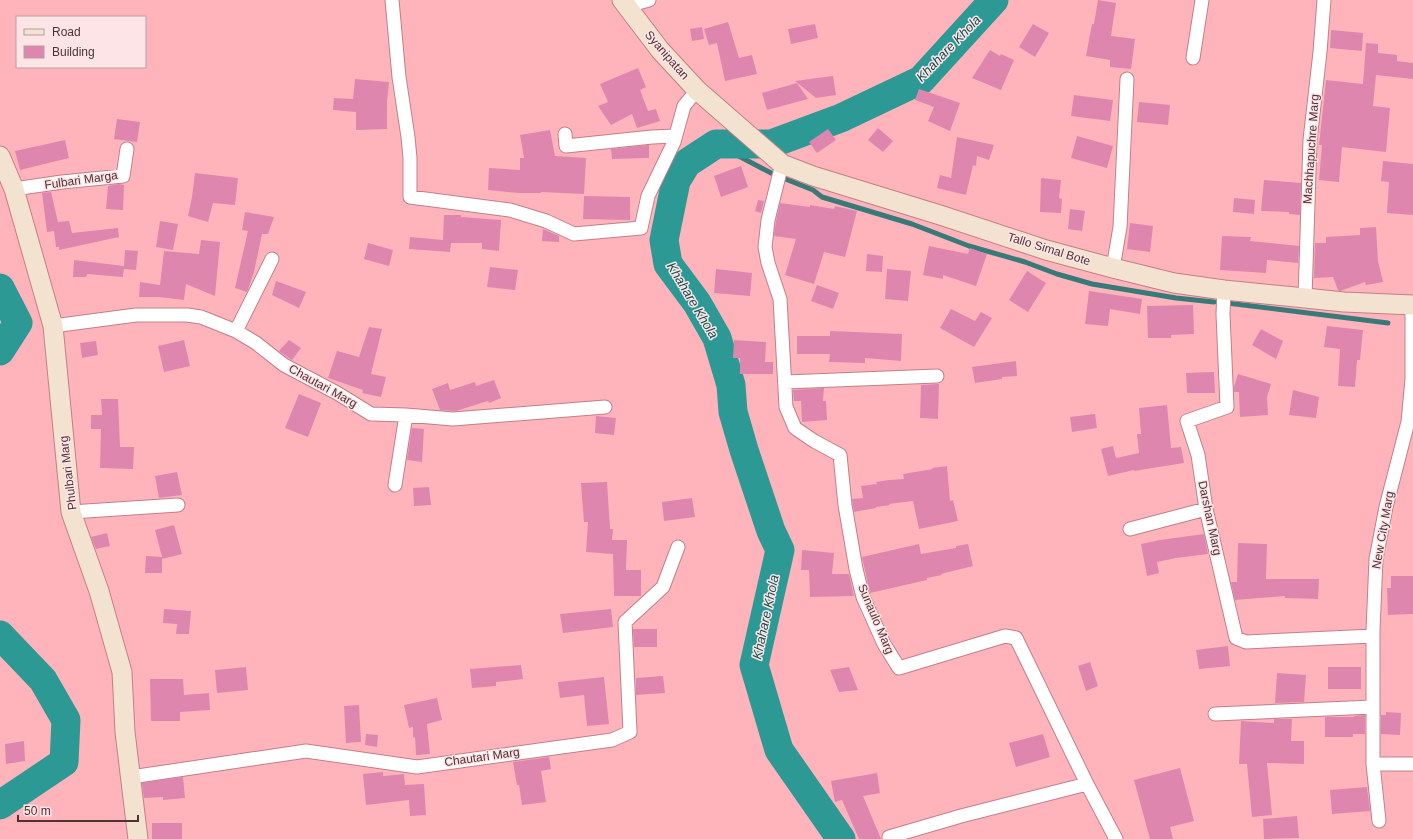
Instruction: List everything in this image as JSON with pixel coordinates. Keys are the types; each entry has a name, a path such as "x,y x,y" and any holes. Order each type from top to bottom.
{"main road":[{"name":"Syanipatan","path":"625,3 660,50 697,90 715,106"},
{"name":"Tallo Simal Bote","path":"715,106 776,158 813,176 940,214 1046,250 1174,283 1224,290 1344,302 1412,305"},
{"name":"Phulbari Marg","path":"0,156 14,189 52,326 71,512 100,591 122,672 125,732 138,839"}],"street":[{"path":"392,0 399,77 409,144 410,197 510,210 546,221 574,234 641,228 648,196 675,136 684,106 697,90"},
{"path":"625,3 649,0"},
{"path":"1193,58 1202,0"},
{"name":"Machhapuchre Marg","path":"1305,298 1310,140 1324,0"},
{"path":"1113,268 1120,227 1127,79"},
{"path":"565,134 566,146 675,136"},
{"name":"Fulbari Marga","path":"14,189 62,182 123,176 126,149"},
{"name":"Sunaulo Marg","path":"776,158 765,247 768,263 780,299 786,382 786,408 795,428 814,441 840,455 845,505 856,569 863,597 884,644 899,668 1005,636 1016,638 1087,784 1116,839"},
{"path":"236,331 272,259"},
{"name":"Darshan Marg","path":"1224,290 1223,314 1227,407 1186,421 1198,455 1206,509 1236,638 1246,642 1373,636"},
{"name":"New City Marg","path":"1379,821 1373,764 1372,707 1376,559 1386,507 1408,422 1412,379 1412,305"},
{"name":"Chautari Marg","path":"52,326 136,315 186,315 201,317 236,331 256,343 284,365 337,393 371,414 453,419 605,407"},
{"path":"786,382 937,376"},
{"path":"395,485 406,415"},
{"path":"71,512 178,506"},
{"path":"1130,529 1206,509"},
{"name":"Chautari Marg","path":"131,777 306,751 417,767 612,740 630,732 626,622 663,587 678,547"},
{"path":"1215,714 1372,707"},
{"path":"1373,764 1413,764"},
{"path":"889,837 961,816 1087,784"}],"building":[{"path":"1098,0 1116,3 1111,36 1135,39 1131,69 1110,67 1110,60 1086,56"},
{"path":"728,22 739,58 752,55 757,74 725,81 717,43 709,45 704,29"},
{"path":"815,24 818,38 791,44 788,29"},
{"path":"1033,24 1049,33 1035,57 1019,47"},
{"path":"702,27 704,39 692,41 690,29"},
{"path":"1331,30 1363,33 1362,51 1330,48"},
{"path":"1366,43 1378,44 1378,53 1397,55 1397,61 1413,63 1413,79 1376,75 1373,106 1390,108 1386,152 1342,147 1339,182 1319,180 1322,145 1319,145 1326,80 1363,84"},
{"path":"990,50 1000,56 1001,54 1014,60 1001,90 972,78"},
{"path":"638,68 646,87 640,90 648,111 656,109 660,121 637,128 632,114 611,125 598,106 608,102 600,84"},
{"path":"833,76 836,95 816,98 795,81"},
{"path":"355,79 389,82 387,129 356,130 356,112 333,110 334,98 353,99"},
{"path":"797,83 808,99 767,110 762,93"},
{"path":"919,89 960,103 950,131 928,121 934,107 915,100"},
{"path":"1074,95 1113,100 1110,121 1071,116"},
{"path":"1139,102 1170,105 1168,125 1137,122"},
{"path":"117,119 140,122 137,142 114,139"},
{"path":"878,128 893,141 883,152 868,140"},
{"path":"828,129 836,140 817,153 809,142"},
{"path":"550,130 555,156 586,158 584,194 541,192 519,193 488,190 489,168 520,170 520,158 524,158 520,135"},
{"path":"1077,136 1113,146 1107,168 1071,158"},
{"path":"957,137 994,145 989,160 977,156 976,166 973,165 966,195 937,188 940,175 951,178"},
{"path":"65,140 69,158 20,170 15,151"},
{"path":"649,145 649,158 612,159 611,149"},
{"path":"1383,161 1413,164 1413,215 1387,213 1389,182 1381,181"},
{"path":"741,166 748,187 721,197 714,176"},
{"path":"195,173 238,178 235,205 213,203 208,222 188,216"},
{"path":"1041,178 1061,180 1059,198 1062,199 1061,213 1040,212"},
{"path":"1264,180 1301,183 1300,215 1289,214 1289,212 1261,211"},
{"path":"119,184 124,185 123,210 106,209 108,186"},
{"path":"51,192 58,222 69,221 72,233 118,228 119,237 59,250 59,247 56,247 54,231 47,232 42,193"},
{"path":"584,196 630,197 630,220 583,219"},
{"path":"1234,198 1255,200 1254,214 1233,212"},
{"path":"758,200 764,201 761,213 755,211"},
{"path":"780,203 810,207 810,205 834,209 835,206 857,211 845,257 824,252 814,284 785,275 796,239 774,236"},
{"path":"1070,209 1085,211 1082,231 1068,229"},
{"path":"245,212 274,217 268,234 262,234 254,272 247,292 235,288 248,231 242,230"},
{"path":"444,215 461,215 461,217 501,220 499,251 482,249 482,243 451,243 450,252 409,249 410,237 443,240"},
{"path":"160,221 178,224 173,250 156,247"},
{"path":"1130,223 1153,226 1150,252 1127,249"},
{"path":"1376,227 1378,261 1383,282 1366,285 1365,282 1340,291 1338,290 1333,277 1314,278 1315,243 1326,243 1326,237 1360,235 1360,228"},
{"path":"543,229 559,236 559,242 542,241"},
{"path":"1222,236 1251,237 1250,241 1299,246 1298,263 1267,260 1266,273 1220,270"},
{"path":"201,240 220,242 215,296 186,284 184,300 159,297 139,297 140,282 160,285 164,251 199,254"},
{"path":"368,243 393,250 389,266 364,259"},
{"path":"929,246 968,254 970,248 987,254 976,286 943,275 943,279 923,275"},
{"path":"125,250 138,251 136,270 124,269 123,277 87,274 86,277 73,277 74,260 124,266"},
{"path":"867,254 883,256 882,272 866,271"},
{"path":"490,267 518,270 515,290 487,287"},
{"path":"716,269 752,273 750,296 714,293"},
{"path":"887,269 911,271 908,301 885,299"},
{"path":"1027,271 1046,283 1028,312 1009,300"},
{"path":"276,281 306,292 299,308 272,295"},
{"path":"817,285 839,293 833,309 811,301"},
{"path":"1089,291 1142,299 1140,314 1110,309 1108,326 1085,324"},
{"path":"1193,305 1194,334 1171,335 1171,338 1148,338 1147,306"},
{"path":"951,309 975,321 981,312 992,318 974,347 940,328"},
{"path":"1327,326 1363,330 1360,360 1357,360 1355,387 1338,386 1340,349 1324,347"},
{"path":"369,327 382,329 371,374 386,377 381,397 362,393 363,390 328,378 337,351 359,357"},
{"path":"1261,329 1283,341 1276,359 1252,345"},
{"path":"830,331 902,334 901,361 865,358 865,363 829,362 830,354 797,354 797,336 830,336"},
{"path":"184,340 190,366 164,372 158,346"},
{"path":"289,340 301,348 292,360 279,351"},
{"path":"734,340 766,342 765,362 773,362 773,374 740,374 740,358 733,358"},
{"path":"96,341 98,355 82,358 80,343"},
{"path":"1016,361 1017,376 1002,377 1002,379 975,383 972,367"},
{"path":"1214,372 1215,393 1187,393 1186,373"},
{"path":"1238,374 1271,384 1267,397 1268,415 1240,417 1239,392 1234,392"},
{"path":"494,380 501,398 489,403 488,401 456,411 440,410 432,389 448,383 450,390 475,382 476,386"},
{"path":"939,384 938,419 920,418 921,385"},
{"path":"824,388 823,401 826,401 827,420 802,422 801,401 794,401 793,390"},
{"path":"1293,390 1319,397 1316,418 1289,415"},
{"path":"299,394 321,403 308,437 285,428"},
{"path":"101,399 118,399 120,447 134,447 133,469 100,468 101,429 91,429 91,415 102,415"},
{"path":"1167,405 1171,448 1181,447 1184,463 1134,470 1108,476 1101,449 1113,446 1116,458 1139,453 1137,434 1141,434 1139,408"},
{"path":"1095,414 1097,428 1072,432 1070,417"},
{"path":"596,416 616,418 614,435 595,433"},
{"path":"412,428 424,429 422,462 407,460"},
{"path":"947,466 950,501 953,500 958,521 919,529 913,501 889,504 890,505 854,512 852,499 863,498 861,486 877,484 876,482 904,479 903,474"},
{"path":"177,472 182,495 159,498 155,476"},
{"path":"607,482 610,529 613,529 612,540 627,540 626,570 641,570 641,596 614,596 613,554 586,552 588,522 584,522 581,483"},
{"path":"429,487 431,505 414,506 413,488"},
{"path":"692,498 695,517 664,521 662,502"},
{"path":"174,525 182,554 162,559 162,573 145,573 146,556 162,557 155,530"},
{"path":"107,533 110,546 96,549 91,537"},
{"path":"1204,534 1208,554 1157,562 1159,573 1147,576 1141,544"},
{"path":"1238,543 1267,544 1266,579 1319,579 1318,599 1285,598 1285,596 1235,600 1231,582 1237,582"},
{"path":"919,544 921,554 956,548 956,546 968,544 973,566 927,578 927,580 870,593 862,557"},
{"path":"802,550 834,553 832,574 849,574 854,596 810,597 809,570 801,570"},
{"path":"1391,576 1413,576 1413,614 1388,615 1387,588 1391,588"},
{"path":"164,609 191,611 189,634 176,634 177,624 163,623"},
{"path":"611,609 613,627 563,633 560,614"},
{"path":"633,629 657,629 657,647 634,647"},
{"path":"1228,646 1230,666 1199,669 1196,650"},
{"path":"1090,662 1098,686 1086,691 1078,666"},
{"path":"521,665 523,679 496,682 496,686 472,688 470,669"},
{"path":"246,667 248,690 217,693 215,670"},
{"path":"849,667 858,690 839,692 830,670"},
{"path":"1328,667 1361,667 1361,689 1328,689"},
{"path":"1277,673 1306,675 1304,702 1275,703"},
{"path":"663,676 665,693 636,695 636,678"},
{"path":"604,677 609,724 587,726 584,695 560,698 558,682"},
{"path":"150,679 183,679 184,695 209,693 210,710 180,712 180,721 151,721"},
{"path":"437,698 442,720 427,724 430,754 416,755 413,727 409,728 404,705"},
{"path":"359,705 361,742 346,743 344,706"},
{"path":"1386,712 1401,713 1400,735 1381,734 1381,715 1386,715"},
{"path":"1365,715 1365,734 1353,734 1353,737 1325,737 1325,717 1354,717"},
{"path":"1274,719 1292,719 1291,741 1304,741 1304,764 1267,763 1272,815 1252,817 1247,764 1239,764 1241,721 1274,723"},
{"path":"366,734 378,735 377,747 365,745"},
{"path":"1043,734 1050,757 1016,767 1009,743"},
{"path":"24,741 25,761 6,764 5,744"},
{"path":"549,757 551,769 541,771 546,802 522,805 513,762"},
{"path":"1180,768 1194,821 1170,827 1173,839 1150,839 1134,780"},
{"path":"383,772 383,776 404,774 405,785 424,784 426,815 410,816 409,800 366,805 363,774"},
{"path":"877,773 880,793 863,796 881,839 859,839 842,800 835,802 831,781"},
{"path":"183,777 185,798 163,800 163,797 144,798 142,783"},
{"path":"1367,787 1370,811 1332,814 1330,790"},
{"path":"1297,816 1299,838 1264,839 1263,819"},
{"path":"152,823 182,823 182,839 152,839"}],"waterway":[{"name":"Khahare Khola","path":"841,839 779,750 754,665 780,550 771,531 744,450 733,412 731,385 717,338 697,303 668,264 664,240 676,181 687,163 716,144 771,144 841,118 921,80 994,0"},
{"path":"716,144 771,173"},
{"path":"783,178 813,190 822,197 912,224 969,246 1025,262 1057,274 1092,284 1176,298 1214,302"},
{"name":"Khahare Khola","path":"0,288 18,323 0,351"},
{"path":"1227,303 1388,323"},
{"name":"Khahare Khola","path":"0,635 43,680 66,720 64,762 0,805"}]}
